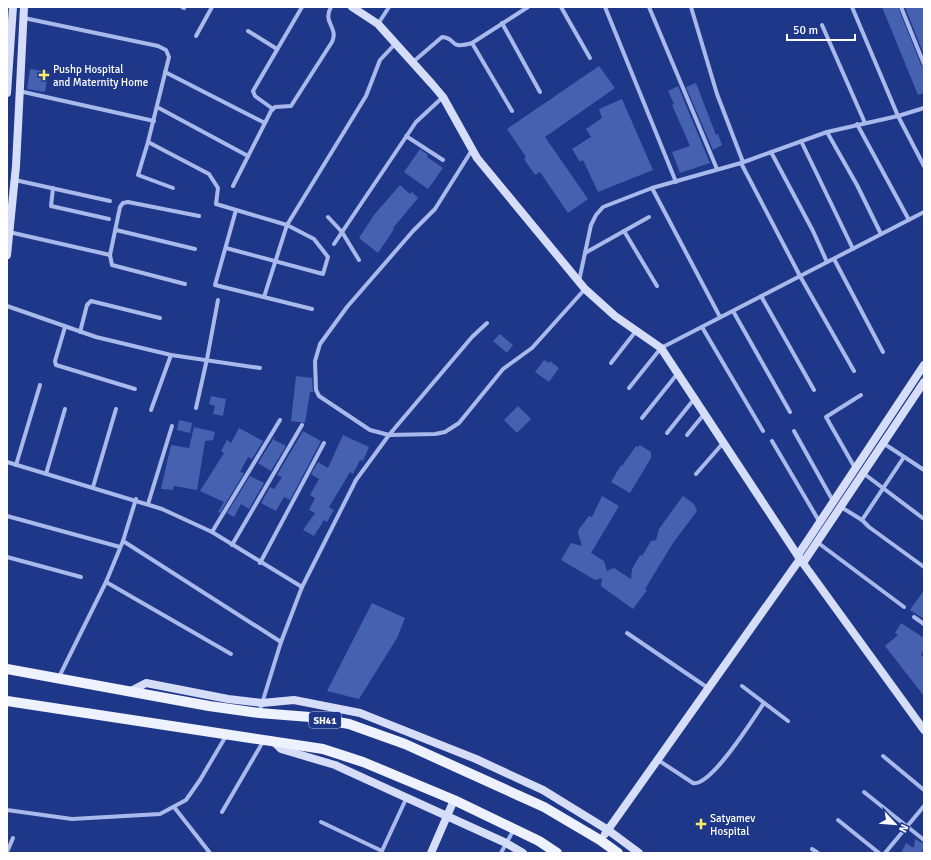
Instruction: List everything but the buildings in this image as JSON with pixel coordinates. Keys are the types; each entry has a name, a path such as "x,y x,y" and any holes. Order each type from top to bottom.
{"main road":[{"name":"SH41","path":"7,669 59,677 129,692 244,712 310,717 349,724 425,752 544,807 600,840 618,853"},
{"path":"7,701 226,736 268,740 324,749 363,762 454,800 514,829 557,853"}],"street":[{"path":"7,93 13,7"},
{"path":"7,255 15,180 24,7"},
{"path":"196,36 212,7"},
{"path":"273,110 256,96 253,91 302,7"},
{"path":"233,186 264,123 275,107 291,106 332,42 335,36 328,20 328,13 331,7"},
{"path":"352,7 378,24 443,97 472,150 584,289 615,316 661,348 800,559 924,730"},
{"path":"378,24 389,7"},
{"path":"413,62 442,37 448,38 458,46 472,43 528,7"},
{"path":"561,7 590,58"},
{"path":"606,7 676,182"},
{"path":"648,7 717,169"},
{"path":"691,7 717,94 742,162 800,276 854,371"},
{"path":"852,7 898,116 924,166"},
{"path":"901,7 924,64"},
{"path":"24,18 158,46 166,50 169,57 154,121 138,175 173,188"},
{"path":"502,23 540,92"},
{"path":"822,25 864,123"},
{"path":"248,31 277,49"},
{"path":"264,297 287,225 366,96 380,60 396,43"},
{"path":"472,43 512,111"},
{"path":"165,72 264,123"},
{"path":"19,91 154,121"},
{"path":"334,244 416,122 443,97"},
{"path":"157,107 248,156"},
{"path":"578,281 592,225 596,215 603,207 652,188 742,162 827,132 857,124 898,116 924,108"},
{"path":"857,124 910,220"},
{"path":"827,132 857,185 881,234"},
{"path":"406,136 443,160"},
{"path":"801,141 853,249"},
{"path":"148,142 209,174 218,188 216,204 287,225 314,240 328,257 323,274 226,248"},
{"path":"472,150 435,209 413,231 347,308 320,344 315,361 316,390 319,396 370,430 389,435 435,434 453,427 459,423 503,369 532,348 584,289"},
{"path":"771,152 813,231 827,262"},
{"path":"15,180 110,201"},
{"path":"53,188 51,206 109,219"},
{"path":"652,188 720,317"},
{"path":"185,284 112,265 110,255 120,206 123,203 128,202 198,216"},
{"path":"236,210 215,285 312,309"},
{"path":"629,388 661,348 924,212"},
{"path":"328,217 342,232 359,260"},
{"path":"585,253 649,217"},
{"path":"116,230 195,249"},
{"path":"624,231 657,286"},
{"path":"9,232 110,255"},
{"path":"834,259 883,352"},
{"path":"761,296 814,390"},
{"path":"196,408 208,359 218,300"},
{"path":"80,332 87,305 91,301 160,318"},
{"path":"7,306 80,332 171,355 208,359 260,368"},
{"path":"733,311 790,412"},
{"path":"259,713 281,642 302,587 356,480 389,435 472,337 487,323"},
{"path":"65,327 55,361 56,365 134,389"},
{"path":"702,327 763,431"},
{"path":"611,363 636,330"},
{"path":"151,410 171,355"},
{"path":"800,559 819,521 924,365"},
{"path":"642,418 678,373"},
{"path":"600,840 800,559 816,542 924,382"},
{"path":"16,465 40,385"},
{"path":"855,468 826,417 861,395"},
{"path":"667,433 695,398"},
{"path":"46,474 65,409"},
{"path":"93,487 116,409"},
{"path":"687,435 705,413"},
{"path":"212,532 280,420"},
{"path":"232,545 302,424"},
{"path":"148,504 172,426"},
{"path":"794,431 833,501"},
{"path":"772,441 819,521"},
{"path":"696,474 724,442"},
{"path":"260,563 324,443"},
{"path":"883,443 924,470"},
{"path":"862,520 904,457"},
{"path":"7,462 136,499 162,508 212,532 260,563 302,587"},
{"path":"863,473 924,519"},
{"path":"59,677 106,582 123,541 136,499"},
{"path":"841,506 862,520 869,527 924,568"},
{"path":"7,516 120,547"},
{"path":"123,541 281,642"},
{"path":"816,542 904,608"},
{"path":"7,556 81,577"},
{"path":"106,582 231,654"},
{"path":"914,617 924,624"},
{"path":"627,634 708,688"},
{"path":"129,692 146,683 228,699 262,703 294,700 360,713 476,759 543,790 608,830 639,853"},
{"path":"742,686 788,721"},
{"path":"228,699 244,712"},
{"path":"658,760 693,783 703,781 729,753 764,703"},
{"path":"378,734 383,722"},
{"path":"7,810 72,819 160,814 186,800 200,780 226,736"},
{"path":"222,812 268,740 281,749 335,765 406,799 506,843 523,853"},
{"path":"883,756 924,790"},
{"path":"864,792 924,840"},
{"path":"321,822 381,852 406,799"},
{"path":"431,853 454,800"},
{"path":"885,853 924,806"},
{"path":"174,807 210,853"},
{"path":"838,820 879,853"},
{"path":"501,853 514,829"},
{"path":"7,852 13,838"},
{"path":"812,849 818,853"}],"place":[{"name":"Pushp Hospital and Maternity Home","path":"44,75"},
{"name":"Satyamev Hospital","path":"701,824"}]}
